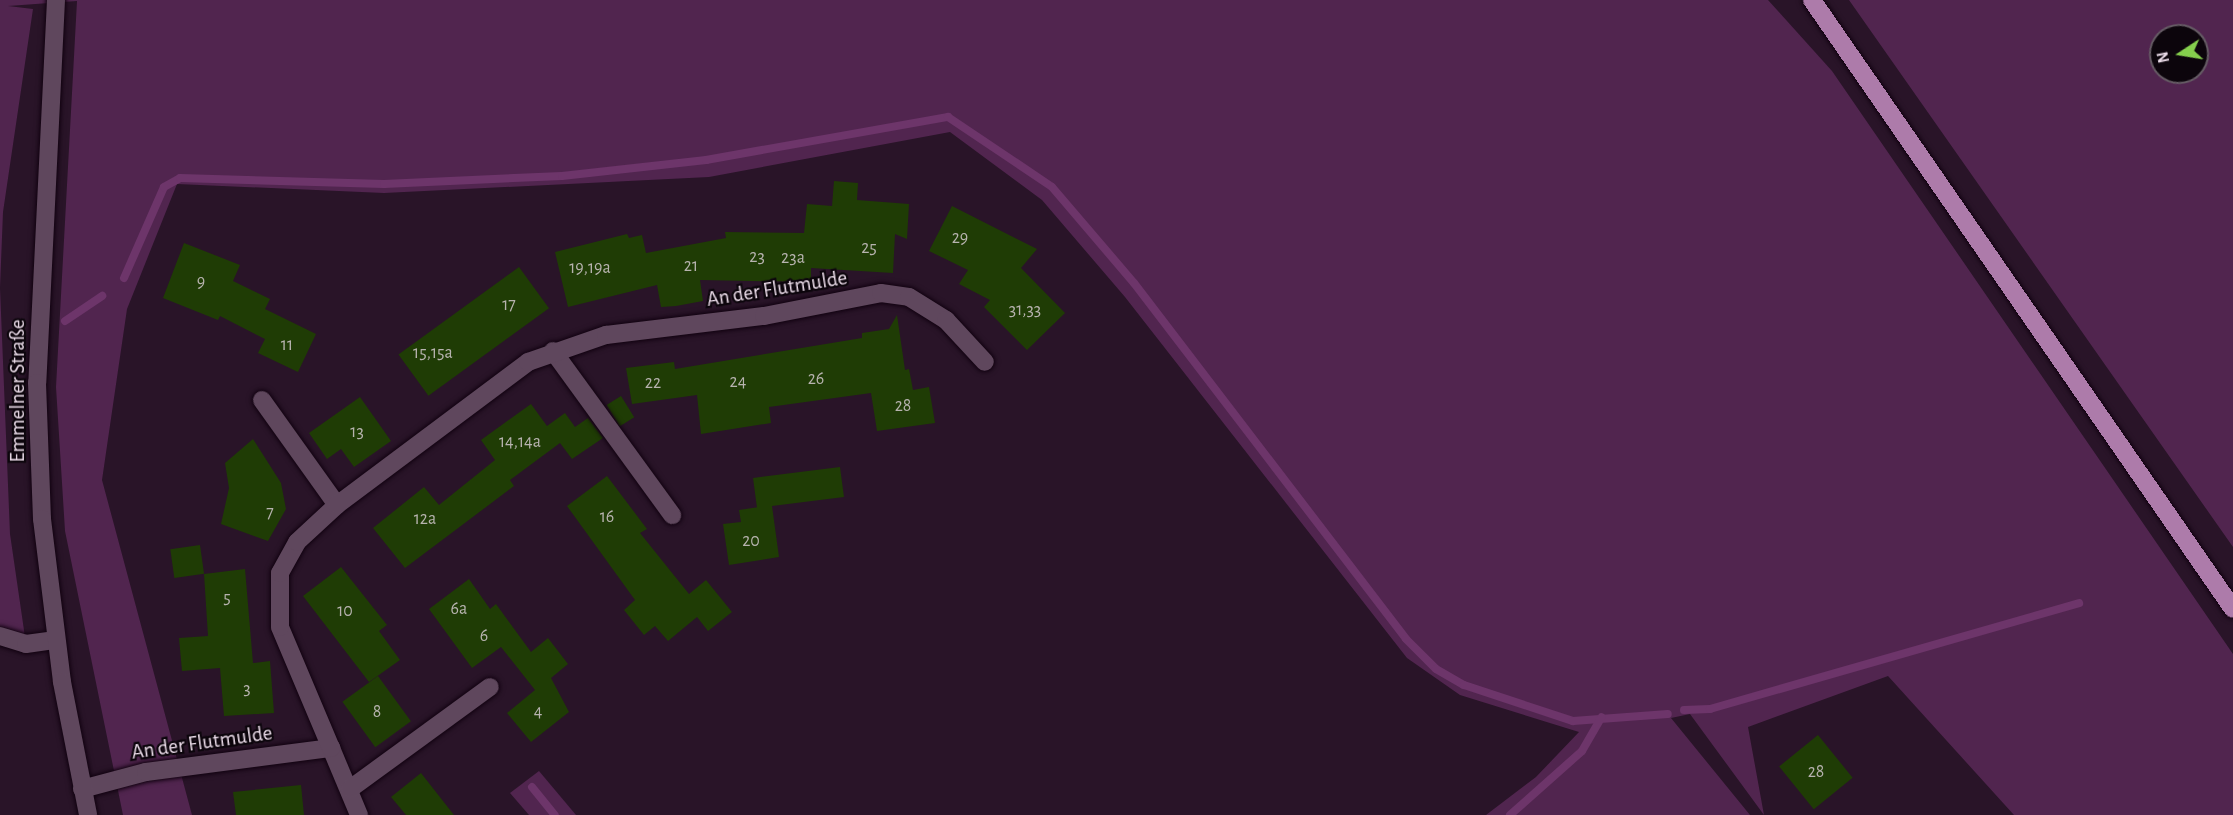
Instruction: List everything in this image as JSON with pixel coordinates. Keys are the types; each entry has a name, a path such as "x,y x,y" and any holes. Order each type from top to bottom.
{"main road":[{"path":"1812,0 2233,609"}],"street":[{"name":"Emmelner Straße","path":"56,0 37,383 42,519 56,639 88,815"},
{"name":"An der Flutmulde","path":"359,815 280,627 278,600 280,573 297,542 337,505 508,374 553,351 606,335 764,316 881,293 909,297 946,320 985,362"},
{"path":"553,351 672,514"},
{"path":"262,400 337,505"},
{"path":"0,636 26,644 56,639"},
{"path":"350,789 490,687"},
{"name":"An der Flutmulde","path":"82,789 146,772 331,748"}],"shaded area":[{"path":"0,0 1768,0 1832,71 2233,654 2233,815 2014,815 1888,676 1748,727 1764,815 1690,714 1671,718 1750,815 1486,815 1536,777 1579,732 1460,695 1407,658 1125,297 1042,200 950,132 709,177 384,193 177,184 127,309 102,480 192,815 123,815 65,531 56,387 77,1 8,6 33,9 3,212 0,288"},
{"path":"1849,0 2233,0 2233,547"},
{"path":"0,288 10,534 26,644 0,636"},
{"path":"539,771 576,815 529,815 510,793"}],"building":[{"path":"834,181 858,183 857,200 909,204 907,239 895,234 893,273 811,268 811,282 700,280 703,301 676,306 661,307 657,285 568,307 555,252 627,234 629,238 642,235 646,253 726,238 725,232 804,233 807,204 832,206"},
{"path":"952,206 1037,249 1021,268 1065,313 1027,350 984,307 990,300 959,284 968,270 929,251"},
{"path":"184,243 240,265 233,281 270,299 265,309 316,334 298,372 258,353 265,339 220,316 218,320 163,298"},
{"path":"519,267 549,308 428,396 398,355"},
{"path":"897,315 905,370 909,369 913,390 929,387 935,423 877,431 871,393 769,407 771,423 701,434 697,395 632,404 626,368 674,362 675,369 862,338 862,333 889,329"},
{"path":"621,396 634,417 620,426 607,405"},
{"path":"360,397 391,441 354,467 341,449 327,459 309,433"},
{"path":"531,404 547,426 565,413 575,427 588,418 603,438 572,459 560,443 510,480 514,486 405,568 373,528 424,487 439,505 495,460 481,440"},
{"path":"253,439 281,483 286,509 268,541 221,524 229,488 225,463"},
{"path":"840,467 844,497 772,506 779,557 729,565 723,524 741,522 739,510 757,507 753,478"},
{"path":"607,476 647,529 640,533 689,594 706,580 732,612 708,631 697,617 668,641 655,626 644,635 624,610 635,600 567,506"},
{"path":"200,545 204,574 174,578 170,549"},
{"path":"341,567 387,625 379,631 400,660 369,682 303,596"},
{"path":"245,569 253,663 270,661 274,713 224,716 220,668 182,671 179,638 208,636 204,574"},
{"path":"469,579 490,609 496,604 531,652 548,638 568,664 551,678 569,712 531,742 507,713 535,690 501,647 472,668 429,609"},
{"path":"378,676 411,721 375,747 342,702"},
{"path":"1818,735 1853,778 1814,809 1779,766"},
{"path":"421,773 454,815 406,815 391,797"},
{"path":"301,785 304,815 236,815 233,792"}],"waterway":[{"path":"124,278 164,187 180,178 384,184 562,176 706,160 948,117 1052,187 1134,283 1406,639 1436,669 1464,685 1573,721 1668,714"},
{"path":"65,321 102,296"},
{"path":"1684,710 1710,709 2079,603"},
{"path":"1510,815 1582,751 1602,717"},
{"path":"532,787 555,815"}]}
